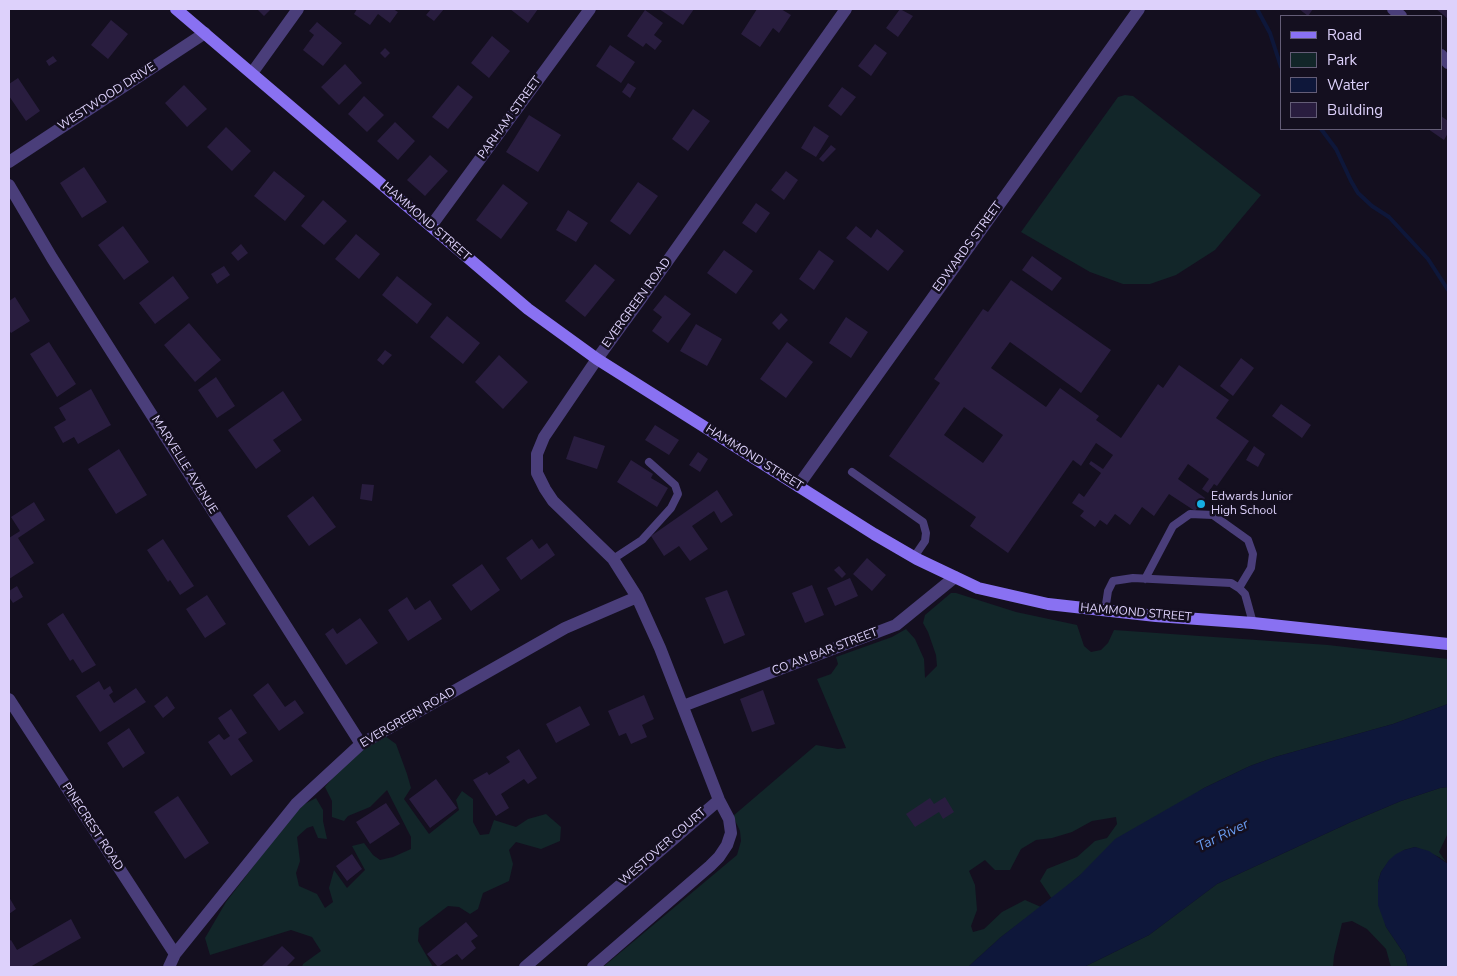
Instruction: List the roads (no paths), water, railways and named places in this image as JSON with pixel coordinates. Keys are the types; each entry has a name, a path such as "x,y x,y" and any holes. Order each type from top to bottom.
{"street":[{"name":"HAMMOND STREET","path":"176,9 528,309 597,359 874,534 954,577 978,588 1006,595 1048,604 1105,612 1254,622 1448,644"},
{"path":"252,73 298,9"},
{"name":"PARHAM STREET","path":"431,226 590,9"},
{"name":"EVERGREEN ROAD","path":"719,800 683,706 637,597 614,559 553,501 544,489 537,473 536,454 544,438 597,359 846,9"},
{"name":"EDWARDS STREET","path":"798,486 1139,9"},
{"name":"WESTWOOD DRIVE","path":"9,162 205,33"},
{"name":"MARVELLE AVENUE","path":"9,185 52,258 361,744"},
{"name":"CO AN BAR STREET","path":"683,706 896,625 954,577"},
{"name":"EVERGREEN ROAD","path":"169,967 175,954 296,804 361,744 565,628 637,597"},
{"name":"PINECREST ROAD","path":"9,699 175,954"},
{"name":"WESTOVER COURT","path":"525,967 719,800 729,819 731,833 727,845 719,857 593,967"}],"lane":[{"path":"614,559 642,540 671,508 678,494 675,485 649,462"},
{"path":"852,472 923,522 926,534 925,541 914,557"},
{"path":"1145,579 1173,526 1190,514 1213,515 1248,540 1253,554 1250,568 1240,588"},
{"path":"1105,612 1108,591 1113,582 1133,578 1231,583 1240,588 1245,594 1254,622"}],"water":[{"name":"Tar River","path":"1448,704 1448,787 1401,801 1217,884 1149,935 1084,967 968,967 1001,937 1079,876 1115,839 1204,788 1250,766 1275,757 1393,724"},
{"path":"1415,847 1429,851 1448,864 1448,967 1408,967 1405,955 1386,927 1378,905 1378,882 1381,872 1389,860 1396,854"}],"waterway":[{"path":"1257,9 1270,33 1280,64"},
{"path":"1322,130 1336,149 1358,193 1372,206 1389,217 1428,259 1448,290"}],"place":[{"name":"Edwards Junior High School","path":"1201,504"}]}
